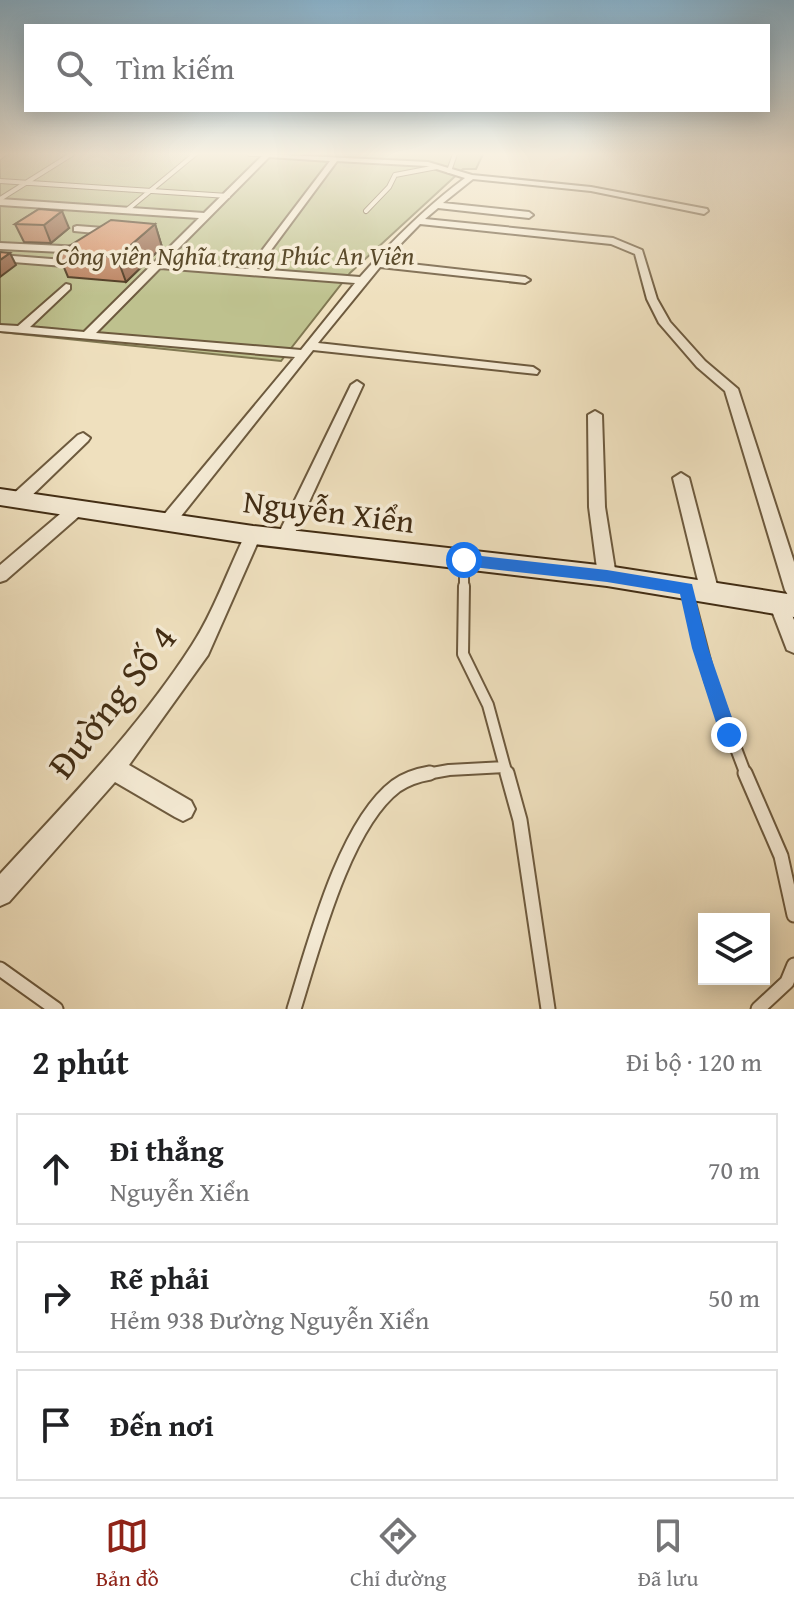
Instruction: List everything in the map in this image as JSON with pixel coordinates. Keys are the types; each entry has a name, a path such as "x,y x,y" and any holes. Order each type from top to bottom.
{"main road":[{"name":"Nguyễn Xiển","path":"9,498 253,535 789,600"}],"street":[{"path":"11,201 127,210 148,216 207,216"},
{"path":"86,336 223,201"},
{"path":"251,271 303,201"},
{"path":"168,521 307,350 359,280 440,201"},
{"path":"653,201 704,211"},
{"path":"435,205 529,215"},
{"path":"50,214 62,206"},
{"path":"417,221 613,241 639,252 652,299 665,323 701,364 731,389 789,600 794,644"},
{"path":"77,229 127,230 103,245"},
{"path":"0,246 13,238"},
{"path":"0,246 93,251 74,267 0,258"},
{"path":"375,263 525,280"},
{"path":"160,265 359,280"},
{"path":"20,330 66,287"},
{"path":"0,328 307,350 533,371"},
{"path":"284,539 357,385"},
{"path":"595,415 597,507 607,576"},
{"path":"9,498 83,438"},
{"path":"681,478 698,591"},
{"path":"0,575 79,507"},
{"name":"Đường Số 4","path":"0,893 113,768 201,649 253,535"},
{"path":"113,768 183,809"}],"lane":[{"path":"127,210 139,201"},
{"path":"366,211 376,201"},
{"path":"464,560 463,654 488,705 520,820 548,1009"},
{"path":"698,591 692,620 719,708 788,871 794,915"},
{"path":"294,1009 315,941 348,854 382,798 397,785 416,777 459,769 505,767"},
{"path":"758,1009 787,982 794,965"},
{"path":"0,969 56,1009"}],"green space":[{"name":"Công viên Nghĩa trang Phúc An Viên","path":"0,201 428,201 350,273 281,361 0,332"}],"building":[{"path":"39,209 62,211 44,225 15,224"},
{"path":"111,220 155,224 117,257 58,253"}],"route":[{"path":"464,560 607,576 687,589 700,648 729,735"}]}
